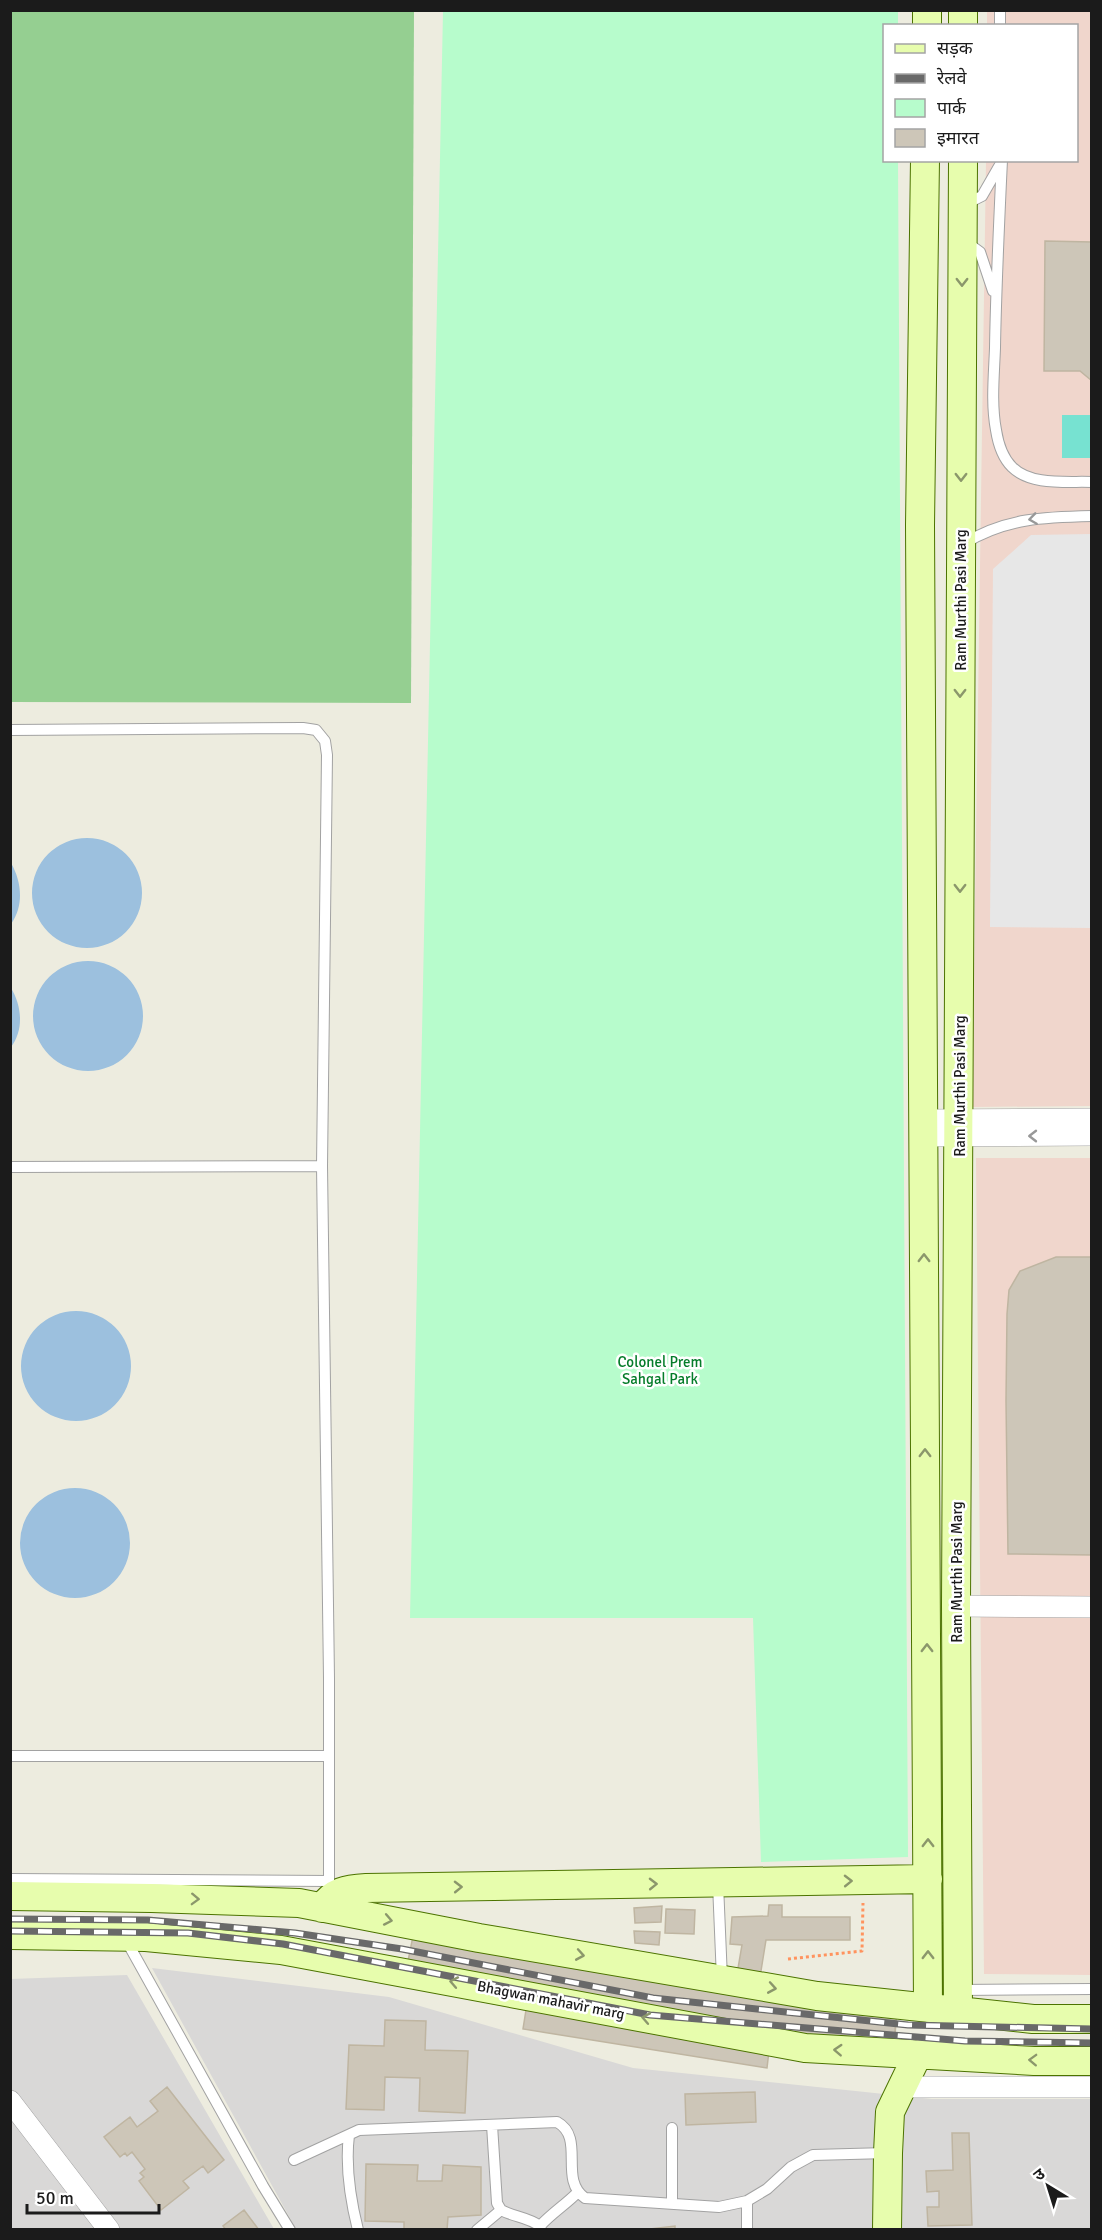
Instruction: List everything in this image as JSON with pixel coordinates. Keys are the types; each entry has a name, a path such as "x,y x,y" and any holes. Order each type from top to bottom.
{"street":[{"name":"Ram Murthi Pasi Marg","path":"925,162 920,525 928,2007"},
{"name":"Ram Murthi Pasi Marg","path":"957,2000 956,1606 963,162"},
{"path":"960,1129 1092,1119"},
{"path":"923,1128 1092,1136"},
{"path":"956,1606 1092,1607"},
{"path":"10,1896 299,1903 345,1890 366,1888 928,1879"},
{"path":"327,1895 491,1940 817,1996 928,2007 957,2000 1033,2019 1092,2019"},
{"name":"Bhagwan mahavir marg","path":"10,1935 146,1938 281,1950 805,2048 1034,2061 1092,2061"},
{"path":"887,2229 890,2112 918,2054"},
{"path":"902,2087 1092,2086"},
{"path":"10,2101 109,2229"}],"lane":[{"path":"963,205 982,196 1001,162"},
{"path":"1002,162 995,300 994,409 996,432 1004,456 1013,468 1025,476 1044,481 1092,482"},
{"path":"963,239 980,252 995,300"},
{"path":"961,545 980,534 1020,520 1040,517 1092,516"},
{"path":"10,730 291,728 316,730 324,741 327,754 322,1166 329,1756 327,1895 10,1879"},
{"path":"10,1167 322,1166"},
{"path":"10,1756 329,1756"},
{"path":"718,1883 722,1980"},
{"path":"125,1938 263,2186 290,2229"},
{"path":"957,2000 1092,1989"},
{"path":"294,2160 359,2130 556,2121 564,2126 570,2135 573,2182 577,2193 585,2198 719,2208 747,2201 767,2189 791,2167 813,2155 888,2153"},
{"path":"492,2125 497,2202 501,2210 512,2216 532,2220 540,2228 577,2193"},
{"path":"672,2128 672,2204"},
{"path":"349,2135 346,2159 353,2211 358,2229"},
{"path":"747,2201 747,2229"},
{"path":"477,2229 501,2210"}],"path":[{"path":"788,1959 862,1952 863,1880"}],"shaded area":[{"path":"987,11 1091,11 1091,1106 972,1107 986,162 1078,162 1078,24 987,24"},
{"path":"1062,415 1091,415 1091,458 1062,458"},
{"path":"1091,534 1091,928 990,927 993,569 1031,535"},
{"path":"87,838 108,842 126,854 138,872 142,893 138,914 126,932 108,944 87,948 66,944 48,932 36,914 32,893 36,872 48,854 66,842"},
{"path":"11,863 19,886 20,902 11,924"},
{"path":"88,961 109,965 127,977 139,995 143,1016 139,1037 127,1055 109,1067 88,1071 67,1067 49,1055 37,1037 33,1016 37,995 49,977 67,965"},
{"path":"11,988 19,1010 20,1026 11,1047"},
{"path":"976,1158 1091,1158 1091,1975 984,1974"},
{"path":"76,1311 97,1315 115,1327 127,1345 131,1366 127,1387 115,1405 97,1417 76,1421 55,1417 37,1405 25,1387 21,1366 25,1345 37,1327 55,1315"},
{"path":"75,1488 96,1492 114,1504 126,1522 130,1543 126,1564 114,1582 96,1594 75,1598 54,1594 36,1582 24,1564 20,1543 24,1522 36,1504 54,1492"},
{"path":"152,1968 389,1997 633,2068 932,2099 1091,2099 1091,2229 296,2229"},
{"path":"127,1975 274,2229 11,2229 10,1979"}],"green space":[{"path":"11,10 414,11 411,703 11,702"},
{"name":"Colonel Prem Sahgal Park","path":"443,11 898,11 898,24 883,24 883,162 898,162 908,1857 761,1862 753,1618 410,1618"}],"building":[{"path":"1045,241 1092,242 1092,381 1080,371 1044,371"},
{"path":"1056,1257 1092,1257 1092,1555 1008,1554 1006,1401 1009,1290 1020,1271"},
{"path":"769,1905 782,1905 782,1917 850,1917 850,1940 766,1940 760,1977 737,1974 742,1945 730,1944 732,1917 768,1916"},
{"path":"662,1906 661,1922 635,1923 634,1908"},
{"path":"666,1909 695,1910 694,1934 665,1933"},
{"path":"634,1931 660,1932 659,1945 635,1943"},
{"path":"413,1936 897,2010 893,2060 769,2051 767,2068 523,2029 526,2010 403,1986"},
{"path":"413,1936 897,2010 892,2061 769,2051 767,2068 523,2029 526,2010 403,1986"},
{"path":"385,2020 426,2021 425,2050 468,2051 465,2113 419,2111 420,2078 385,2077 384,2110 346,2109 349,2045 384,2046"},
{"path":"167,2087 224,2160 208,2173 203,2166 183,2181 189,2188 161,2210 139,2181 144,2177 140,2173 145,2169 132,2152 120,2157 104,2137 130,2117 137,2127 158,2111 150,2101"},
{"path":"755,2092 756,2122 686,2125 685,2094"},
{"path":"952,2133 969,2133 972,2225 928,2226 927,2207 939,2207 939,2191 927,2192 926,2171 953,2170"},
{"path":"366,2164 418,2165 417,2181 442,2181 443,2165 481,2167 481,2215 448,2217 447,2230 404,2230 404,2222 365,2221"},
{"path":"244,2210 259,2230 226,2230 223,2226"},
{"path":"675,2226 675,2230 641,2230"}],"railway":[{"path":"10,1919 148,1920 295,1933 402,1949 653,1998 908,2025 1092,2029"},
{"path":"10,1931 188,1933 283,1944 650,2015 965,2041 1092,2043"}]}
